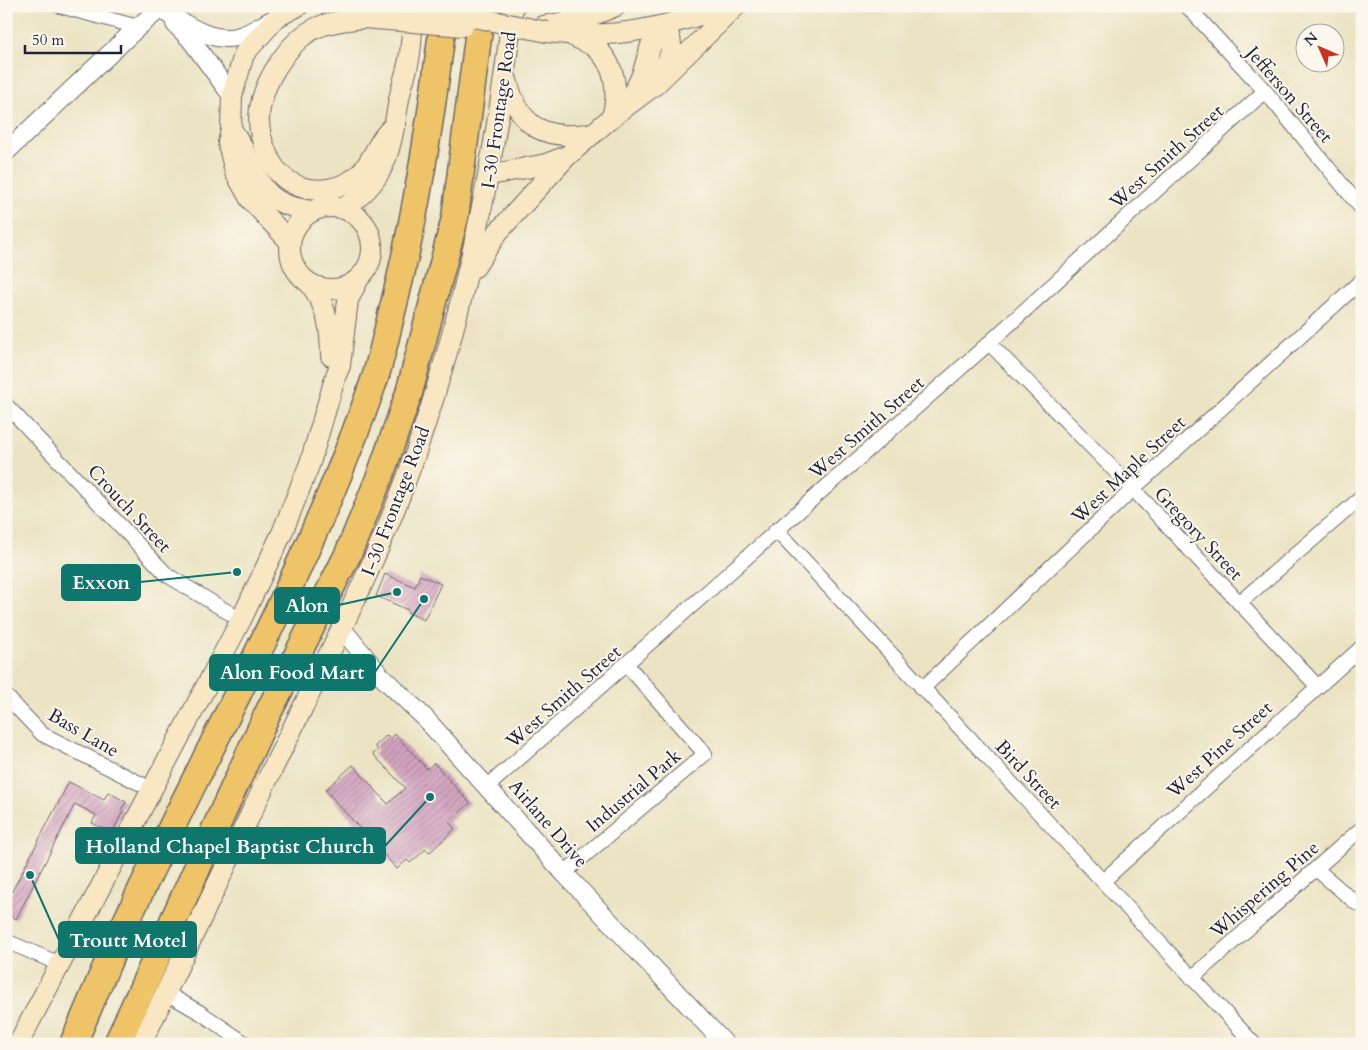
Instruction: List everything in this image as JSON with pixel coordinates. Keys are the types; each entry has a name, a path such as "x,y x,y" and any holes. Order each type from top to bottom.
{"highway":[{"path":"73,1044 123,927 277,614 322,513 375,377 401,276 418,194 434,104 446,6"},
{"path":"117,1044 266,717 348,554 380,476 408,393 455,218 485,13"}],"main road":[{"path":"290,242 250,199 235,172 228,144 232,130 232,96 244,54 277,17 298,6"},
{"path":"232,130 250,168 264,190 275,200 300,210 313,211 323,208 343,208 360,198 377,177 391,146 409,59 414,6"},
{"path":"421,6 485,13 524,28 571,35 631,33 665,26 732,6"},
{"name":"I-30 Frontage Road","path":"141,1044 272,769 343,630 416,454 469,277 490,175 505,74 512,6"},
{"path":"524,28 586,18 616,6"},
{"path":"469,277 498,232 566,157 655,85 736,6"},
{"path":"396,123 382,139 370,163 353,179 336,188 313,190 296,186 284,178 272,166 262,143 259,118 264,96 275,70 291,47 303,36 318,27 336,21 363,18 474,26 485,13"},
{"path":"655,85 670,57 672,39 665,26"},
{"path":"620,112 642,75 651,45 665,26"},
{"path":"571,35 596,48 609,65 617,87 616,102 620,112"},
{"path":"505,74 516,107 532,124 553,135 575,136 594,134"},
{"path":"490,175 546,164 566,157"},
{"path":"18,1044 62,964 240,620 282,533 310,463 340,366 348,300 358,280 370,264 372,254 371,235 360,218 343,208"},
{"path":"313,211 298,224 290,242 292,262 303,279 311,285 335,290 350,286 358,280"},
{"path":"311,285 323,303 331,332 331,362 336,375"}],"street":[{"path":"60,6 138,27"},
{"name":"Jefferson Street","path":"1187,6 1265,91 1362,209"},
{"path":"6,152 161,7"},
{"path":"161,7 193,29 223,39 240,36 277,17"},
{"path":"161,7 191,40 232,96"},
{"name":"West Smith Street","path":"488,786 989,343 1265,91"},
{"name":"West Maple Street","path":"922,689 1133,489 1362,280"},
{"name":"Gregory Street","path":"989,343 1133,489 1317,686"},
{"name":"Crouch Street","path":"6,405 166,575 240,620"},
{"path":"1239,603 1362,497"},
{"name":"Bird Street","path":"776,530 1254,1044"},
{"name":"Airlane Drive","path":"343,630 380,675 405,697 488,786 564,873 725,1044"},
{"name":"West Pine Street","path":"1103,881 1362,647"},
{"name":"Industrial Park","path":"564,873 705,754 627,665"},
{"name":"Bass Lane","path":"6,696 42,734 151,789"},
{"name":"Whispering Pine","path":"1192,978 1362,828"},
{"path":"1316,869 1356,903 1362,904"},
{"path":"6,941 62,964"},
{"path":"166,993 202,1013 246,1044"}],"building":[{"path":"385,574 415,587 420,575 441,584 424,620 407,612 408,610 376,596"},
{"path":"395,734 427,769 434,763 470,803 449,822 455,829 429,853 426,849 410,863 407,860 397,869 325,790 353,765 388,804 405,788 373,754 378,750 375,746 387,735 391,739"},
{"path":"69,782 104,800 108,792 126,802 121,810 123,811 112,833 92,823 96,815 75,804 16,919 6,914 6,903"}],"place":[{"name":"Exxon","path":"237,572"},
{"name":"Alon","path":"397,592"},
{"name":"Alon Food Mart","path":"424,599"},
{"name":"Holland Chapel Baptist Church","path":"430,797"},
{"name":"Troutt Motel","path":"30,875"}]}
